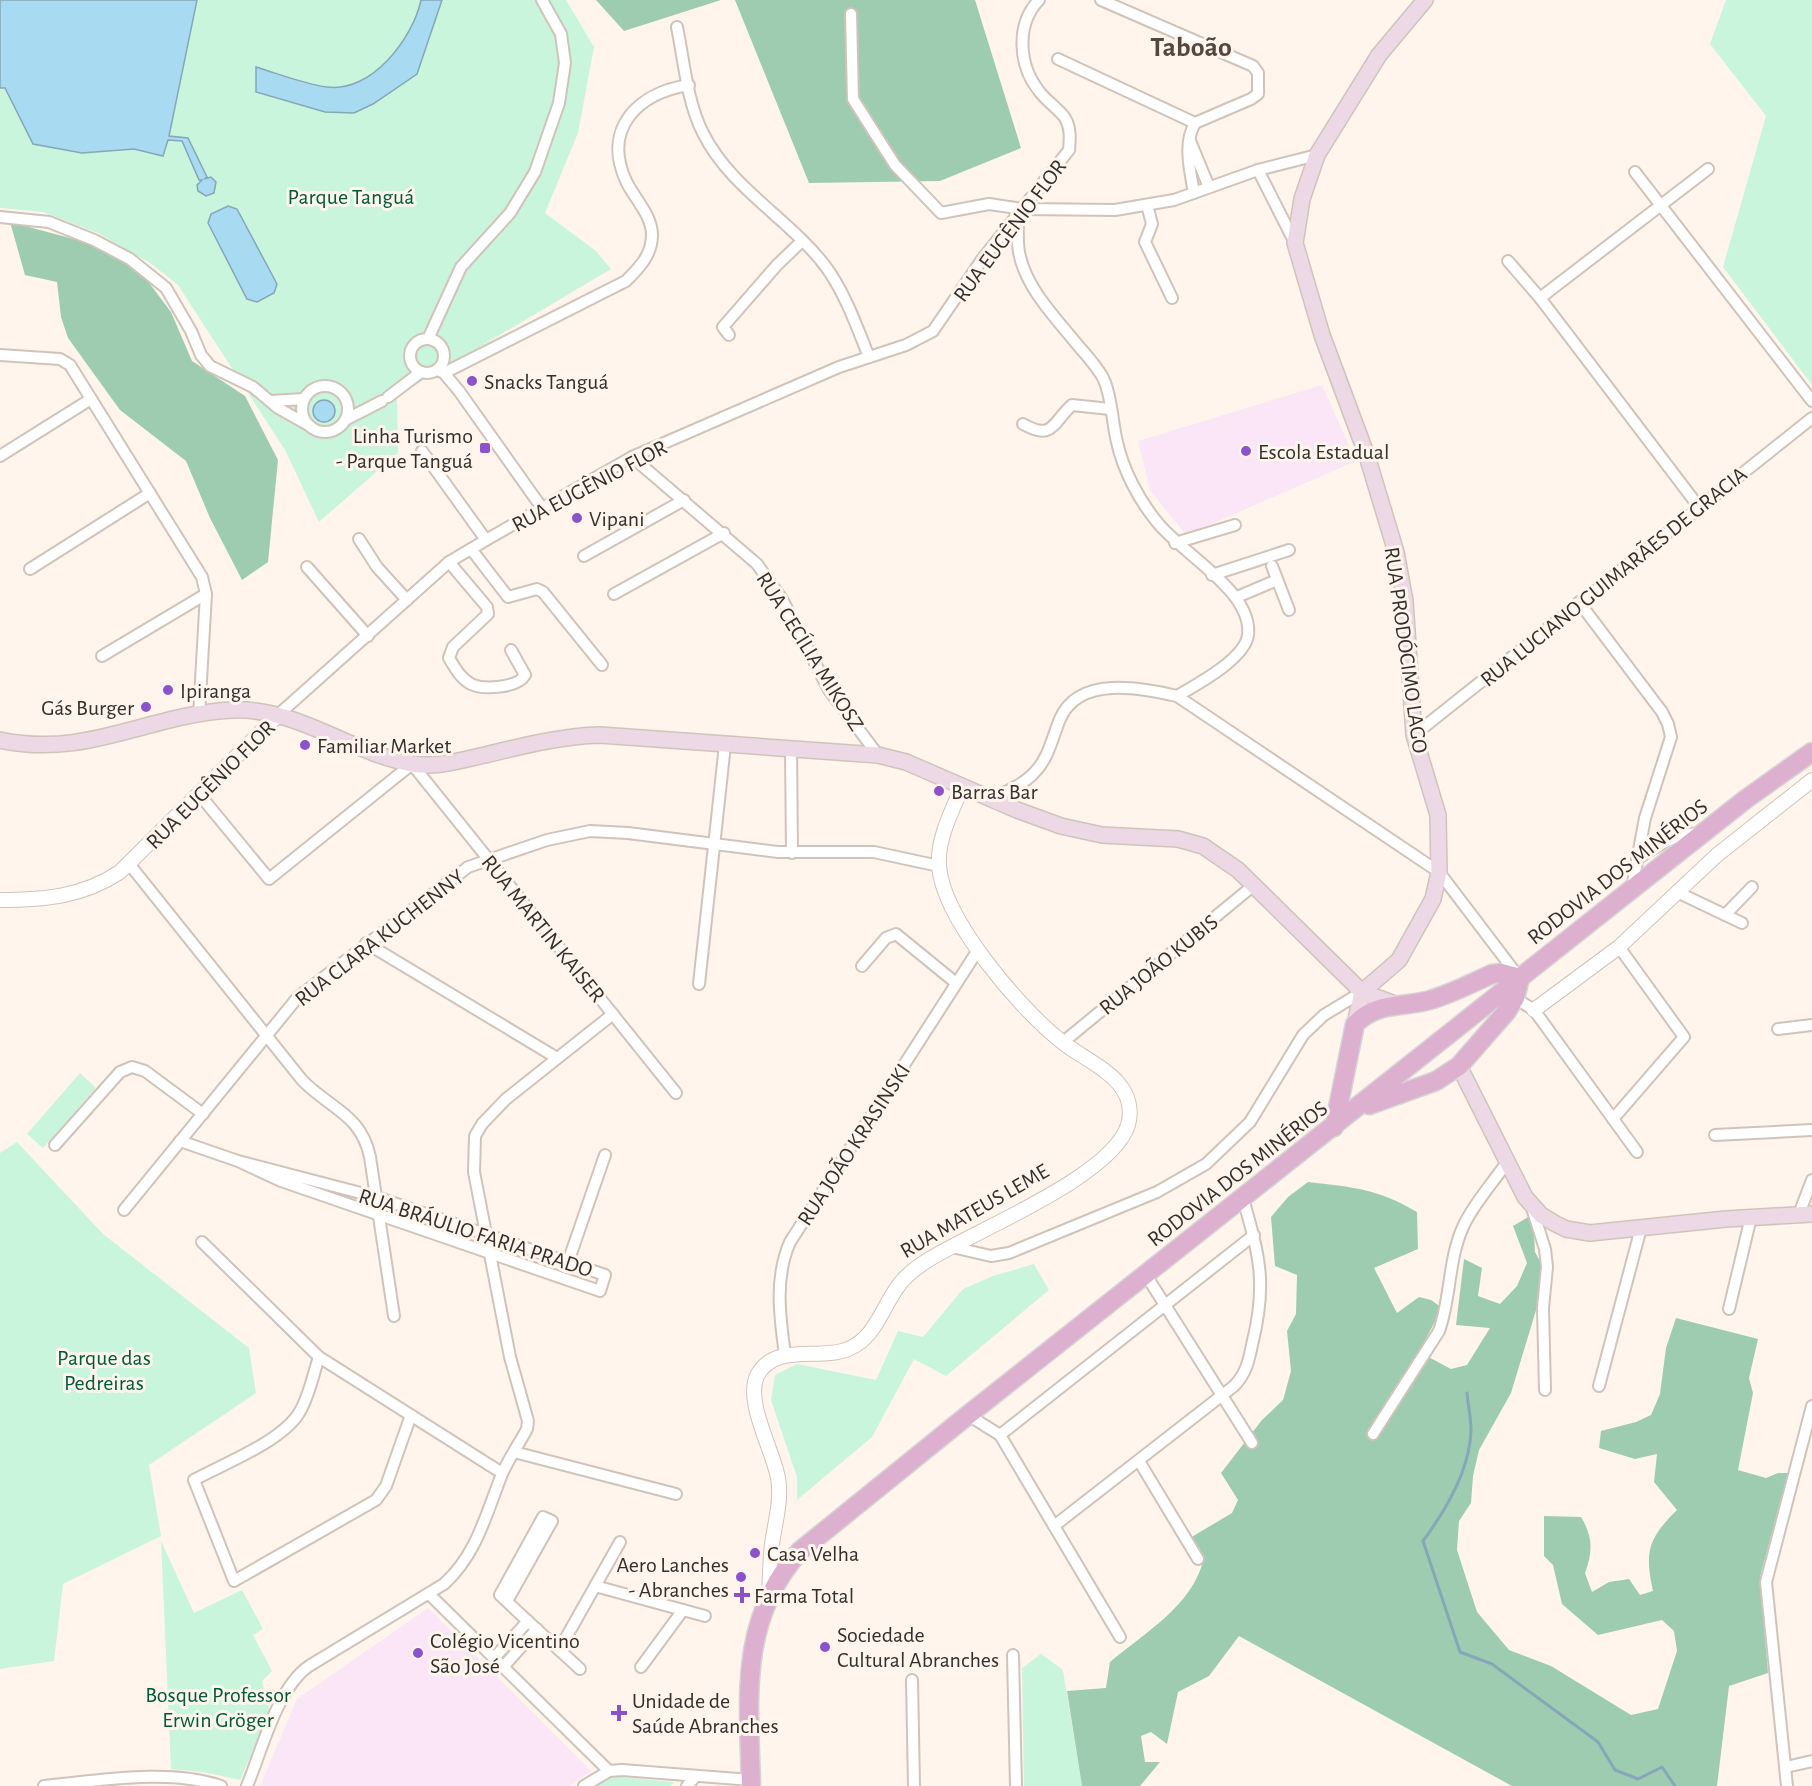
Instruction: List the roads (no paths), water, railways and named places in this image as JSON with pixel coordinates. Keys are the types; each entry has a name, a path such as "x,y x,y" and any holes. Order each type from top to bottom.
{"main road":[{"name":"RUA PRODÓCIMO LAGO","path":"1362,992 1391,968 1405,951 1433,899 1439,872 1438,814 1414,735 1405,601 1396,552 1367,456 1319,324 1295,243 1302,199 1317,155 1379,55 1425,0"},
{"path":"0,740 32,745 63,746 199,716 237,710 278,715 412,764 444,764 583,735 878,755 906,762 1042,820 1083,832 1190,841 1215,852 1254,885 1362,992 1395,1004"},
{"name":"RODOVIA DOS MINÉRIOS","path":"1746,799 1812,739"},
{"name":"RODOVIA DOS MINÉRIOS","path":"769,1596 779,1578 800,1551 969,1414 1746,799 1812,752"},
{"path":"1777,777 1812,761"},
{"path":"1355,1024 1373,1010 1395,1004 1432,999 1492,974 1501,973 1520,978 1515,998 1459,1066 1436,1081 1356,1109"},
{"path":"1334,1127 1362,992"},
{"path":"1459,1066 1531,1205 1554,1223 1578,1232 1602,1233 1751,1217 1805,1214"},
{"path":"751,1783 751,1653 755,1633 769,1596"}],"street":[{"path":"421,372 411,362 410,352 415,344 428,339 461,267 510,213 535,172 560,104 565,63 561,34 542,0"},
{"name":"RUA EUGÊNIO FLOR","path":"0,900 61,898 95,887 130,865 278,715 449,562 632,457 839,367 906,345 933,331 983,258 1021,212 1039,184 1061,163 1069,150 1070,142 1065,119 1039,92 1026,72 1022,53 1023,32 1039,0"},
{"path":"1101,0 1252,66 1258,74 1258,94 1195,123 1190,132 1194,163 1194,193"},
{"path":"851,14 853,99 895,165 942,213 989,204 1021,212 1115,210 1147,205 1194,193 1258,170 1317,155"},
{"path":"677,27 695,114 713,150 826,267 848,307 869,357"},
{"path":"1058,59 1195,123"},
{"path":"0,217 49,222 94,240 130,259 166,288 191,331 201,355 210,366 253,387 310,426 325,432 340,426 345,420 385,399 421,372 441,372 626,281 644,262 652,232 649,220 626,182 617,158 618,136 629,116 649,97 667,89 689,85"},
{"path":"1194,163 1209,187"},
{"path":"1540,298 1708,169"},
{"path":"1258,170 1295,243"},
{"path":"1635,172 1812,401"},
{"path":"1147,205 1152,224 1145,237 1145,242 1172,298"},
{"path":"1021,212 1019,253 1029,278 1044,304 1104,379 1117,445 1134,488 1157,522 1175,543 1237,597 1247,616 1248,637 1239,652 1200,683 1177,696"},
{"path":"729,335 723,327 777,265 802,241"},
{"path":"1508,261 1540,298 1699,507"},
{"path":"428,339 439,344 443,351 441,372 542,508"},
{"path":"0,355 64,360 70,365 202,577 206,594 199,716"},
{"path":"310,426 302,413 304,399 314,389 322,386 338,390 347,404 345,420"},
{"path":"0,456 92,399"},
{"path":"271,401 304,399"},
{"path":"1023,424 1037,432 1045,432 1054,427 1072,405 1110,409"},
{"name":"RUA LUCIANO GUIMARÃES DE GRACIA","path":"1414,735 1812,418"},
{"path":"422,452 486,540"},
{"name":"RUA CECÍLIA MIKOSZ","path":"632,457 724,533 757,564 776,588 829,690 878,755"},
{"path":"30,569 150,493"},
{"path":"584,556 684,500"},
{"path":"1175,543 1234,525"},
{"path":"614,594 724,533"},
{"path":"359,539 377,567 407,600"},
{"path":"471,549 508,597 537,589 543,592 602,665"},
{"path":"1212,575 1289,550"},
{"path":"449,562 487,607 488,614 453,647 449,658 456,671 468,683 478,687 517,683 525,675 511,650"},
{"path":"1272,566 1289,610"},
{"path":"307,567 368,636"},
{"path":"1237,597 1277,580"},
{"path":"102,656 206,594"},
{"path":"1579,602 1668,724 1671,737 1645,818 1632,889"},
{"path":"991,799 1022,783 1036,771 1048,752 1069,703 1086,692 1108,688 1145,689 1177,696 1439,872 1520,978"},
{"path":"699,984 712,844 725,744"},
{"path":"791,748 792,853"},
{"path":"199,794 269,879 412,764"},
{"name":"RUA MARTIN KAISER","path":"412,764 676,1093"},
{"path":"1534,1010 1619,947 1717,855 1812,780"},
{"name":"RUA MATEUS LEME","path":"785,1355 831,1353 855,1346 871,1332 892,1295 909,1274 952,1246 1022,1212 1083,1172 1109,1153 1126,1130 1130,1112 1124,1090 1112,1077 1062,1043 1041,1024 978,950 952,906 939,866 944,832 962,787"},
{"name":"RUA CLARA KUCHENNY","path":"124,1210 298,998 459,872 489,859 562,836 590,831 792,853 874,852 939,866"},
{"path":"1637,859 1679,835 1703,833"},
{"path":"130,865 310,1089 357,1123 368,1144 394,1317"},
{"name":"RUA JOÃO KUBIS","path":"1062,1043 1254,885"},
{"path":"1725,915 1752,887"},
{"path":"1677,892 1742,923"},
{"path":"862,966 886,938 896,934 956,983"},
{"path":"366,943 557,1058"},
{"path":"1613,1119 1683,1037 1619,947"},
{"name":"RUA JOÃO KRASINSKI","path":"785,1355 780,1285 785,1253 978,950"},
{"name":"RUA PRODÓCIMO LAGO","path":"952,1246 991,1256 1009,1253 1040,1242 1190,1175 1220,1152 1250,1122 1303,1035 1324,1016 1362,992"},
{"path":"1515,998 1534,1010 1637,1152"},
{"path":"247,1786 293,1679 309,1666 444,1584 461,1566 486,1522 502,1473 527,1429 528,1421 514,1374 472,1160 475,1136 482,1124 506,1099 613,1014"},
{"path":"1778,1029 1812,1024"},
{"path":"55,1145 120,1072 132,1067 145,1071 202,1114"},
{"path":"1716,1135 1812,1130"},
{"name":"RUA BRÁULIO FARIA PRADO","path":"180,1141 238,1161 376,1197 605,1275 600,1291 281,1181 238,1161"},
{"path":"563,1278 605,1155"},
{"path":"1373,1434 1439,1331 1445,1314 1454,1257 1463,1227 1507,1162"},
{"path":"1805,1214 1812,1179"},
{"path":"1054,1526 1222,1395 1240,1380 1245,1372 1257,1326 1262,1277 1254,1235 1243,1199"},
{"path":"1531,1205 1545,1250 1547,1267 1543,1308 1545,1390"},
{"path":"1729,1310 1751,1217"},
{"path":"1599,1386 1641,1228"},
{"path":"999,1436 1254,1235"},
{"path":"202,1242 320,1357 502,1473"},
{"path":"1146,1275 1252,1443"},
{"path":"769,1596 770,1562 780,1490 756,1407 754,1387 763,1368 771,1360 785,1355"},
{"path":"320,1357 303,1406 290,1424 269,1439 194,1480 234,1581 376,1500 386,1486 411,1415"},
{"path":"1787,1786 1766,1582 1812,1406"},
{"path":"969,1414 999,1436 1120,1637"},
{"path":"514,1452 676,1494"},
{"path":"1139,1461 1198,1559"},
{"path":"507,1602 552,1521 543,1517 500,1595 507,1602 580,1669"},
{"path":"559,1650 620,1542"},
{"path":"595,1586 705,1616"},
{"path":"429,1594 609,1771"},
{"path":"641,1667 683,1610"},
{"path":"494,1658 528,1621"},
{"path":"502,1666 537,1629"},
{"path":"1013,1655 1016,1786"},
{"path":"912,1680 914,1786"},
{"path":"1786,1767 1812,1761"},
{"path":"584,1786 609,1771 638,1771 751,1783"},
{"path":"687,1786 695,1777"},
{"path":"44,1786 158,1779 194,1779 221,1786"}],"water":[{"path":"0,0 197,0 169,136 188,138 207,177 204,179 211,177 216,182 214,193 206,196 198,191 197,185 202,180 199,180 182,141 168,140 163,156 134,149 82,153 33,144 5,88 0,88"},
{"path":"421,0 442,0 417,74 373,104 354,113 325,112 256,92 256,67 318,86 344,87 360,81 388,60 400,46 417,15"},
{"path":"228,206 237,209 277,284 274,293 257,302 247,299 208,223 211,214"},
{"path":"324,400 334,407 335,411 328,421 324,422 314,415 313,411 320,401"}],"waterway":[{"path":"1467,1393 1471,1430 1466,1460 1448,1503 1423,1541 1460,1652 1492,1664 1598,1742 1615,1770 1638,1779 1662,1767 1675,1786"}],"place":[{"name":"Snacks Tanguá","path":"472,381"},
{"name":"Linha Turismo - Parque Tanguá","path":"485,448"},
{"name":"Escola Estadual","path":"1246,451"},
{"name":"Vipani","path":"577,518"},
{"name":"Ipiranga","path":"168,690"},
{"name":"Gás Burger","path":"146,707"},
{"name":"Familiar Market","path":"305,745"},
{"name":"Barras Bar","path":"939,791"},
{"name":"Casa Velha","path":"755,1553"},
{"name":"Aero Lanches - Abranches","path":"741,1577"},
{"name":"Farma Total","path":"742,1595"},
{"name":"Sociedade Cultural Abranches","path":"825,1647"},
{"name":"Colégio Vicentino São José","path":"418,1653"},
{"name":"Unidade de Saúde Abranches","path":"619,1713"}],"district":[{"name":"Taboão","path":"1191,46"}],"park label":[{"name":"Parque Tanguá","path":"351,196"},
{"name":"Parque das Pedreiras","path":"104,1370"},
{"name":"Bosque Professor Erwin Gröger","path":"218,1706"}]}
